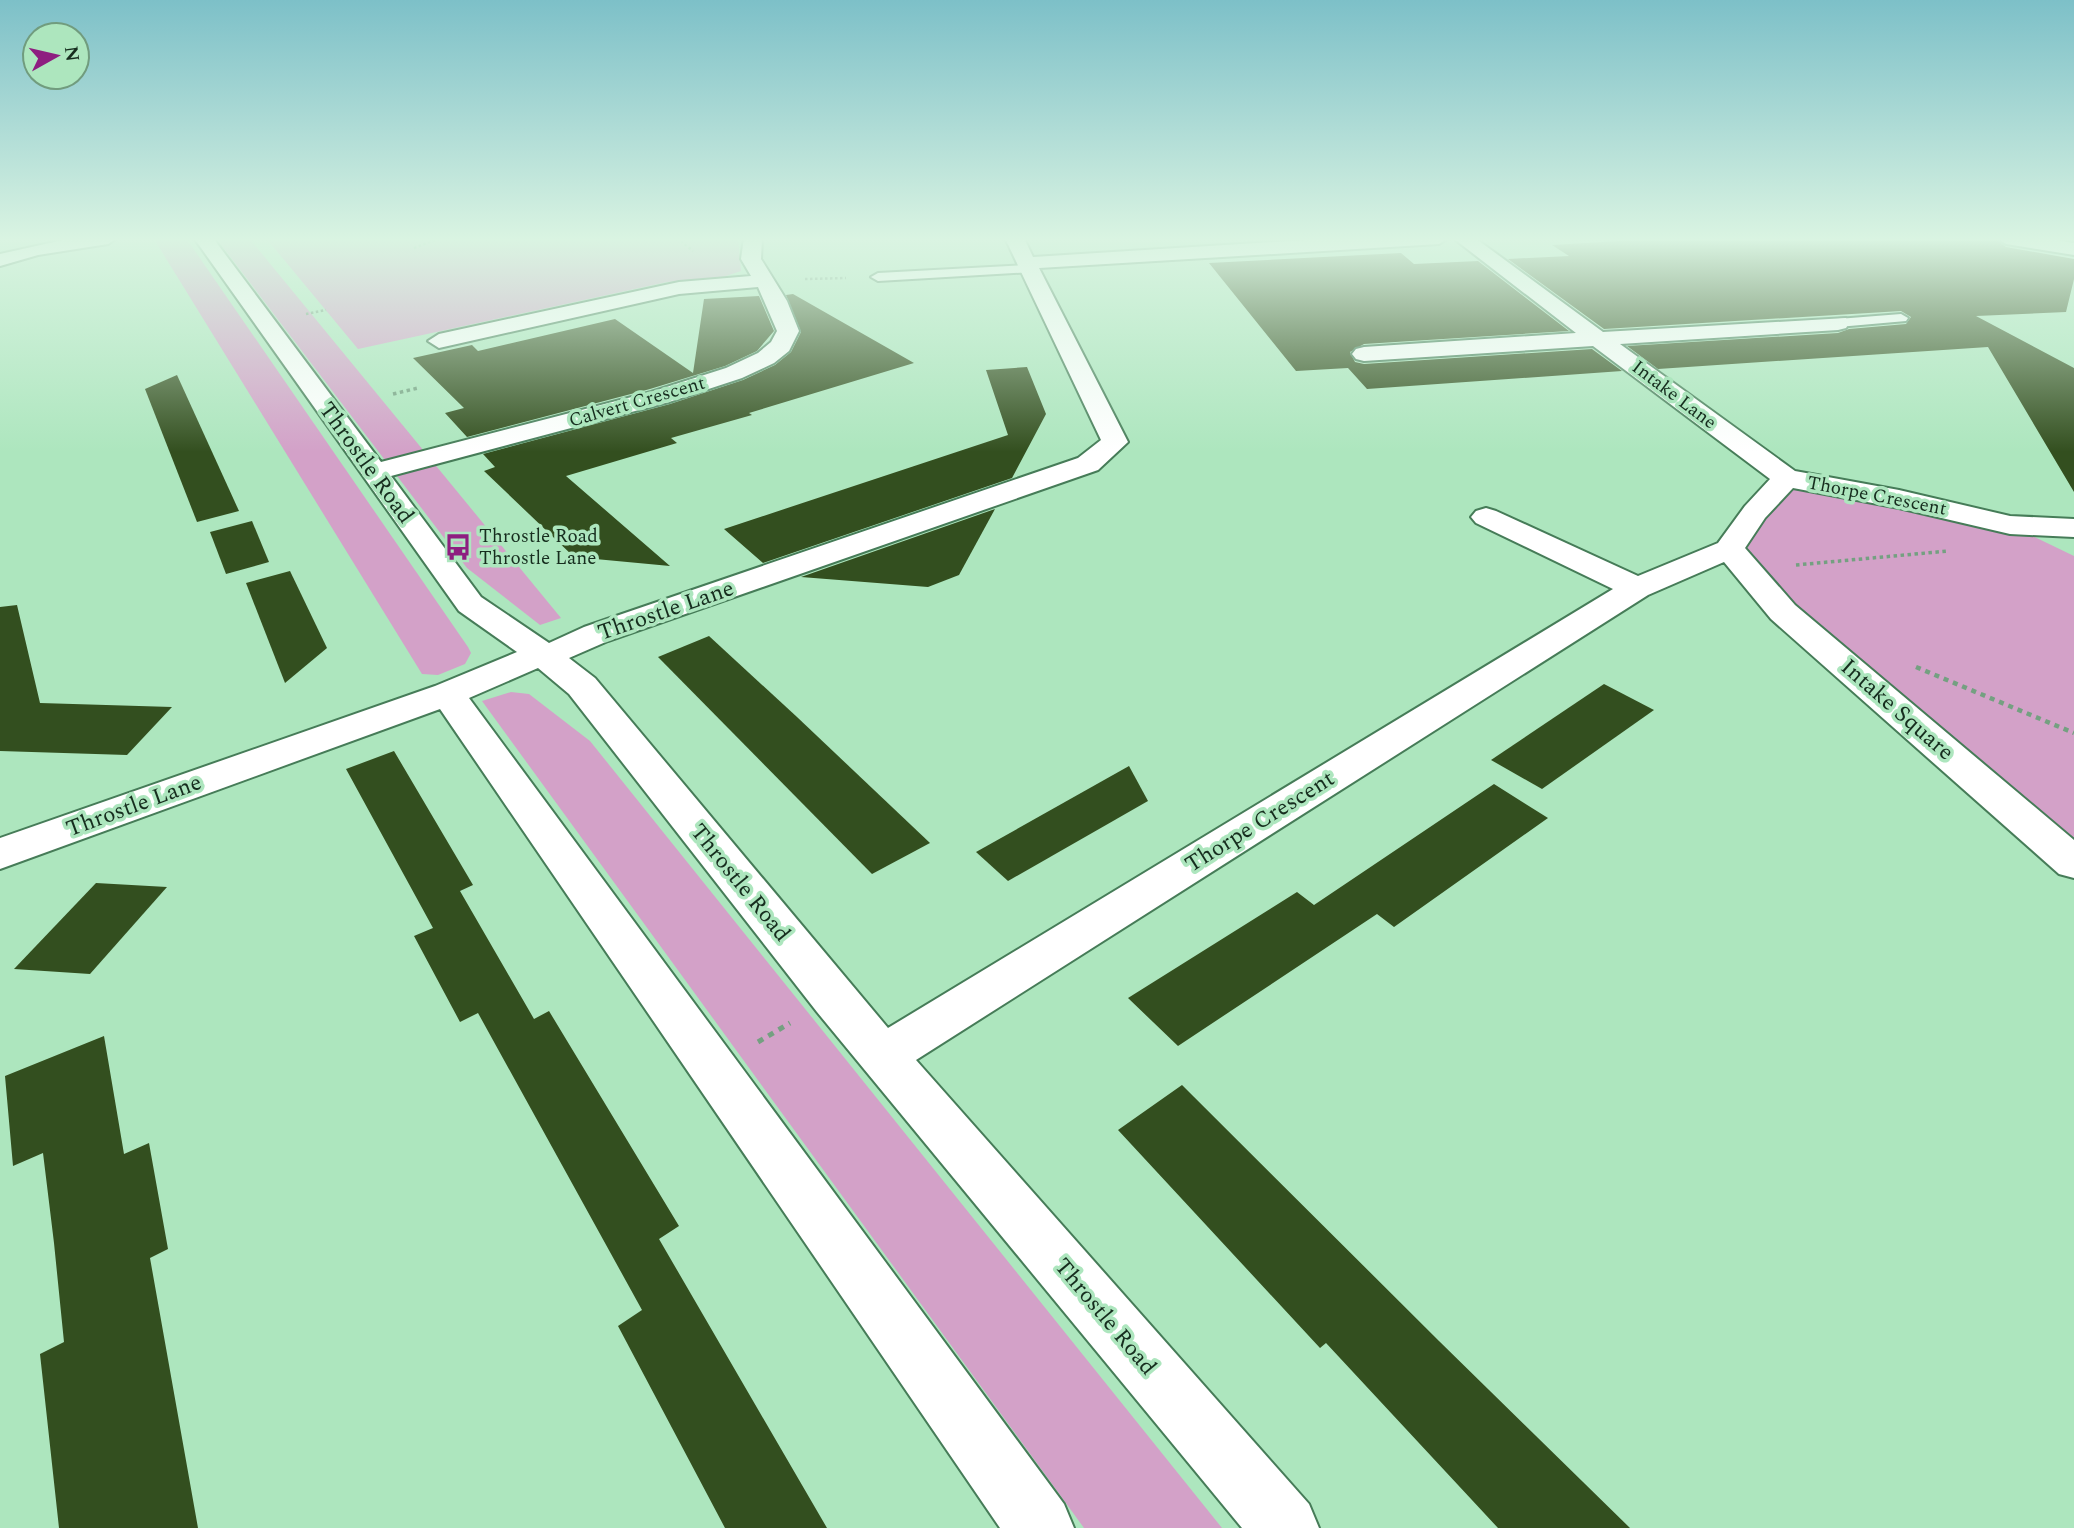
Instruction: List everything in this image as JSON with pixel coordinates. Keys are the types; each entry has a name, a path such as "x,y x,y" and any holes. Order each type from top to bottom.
{"street":[{"name":"Throstle Road","path":"254,309 470,604 544,655 582,686 834,999 1284,1528"},
{"path":"439,341 583,309"},
{"name":"Calvert Crescent","path":"372,473 660,397 734,373 766,358 780,346 788,331 779,309"},
{"name":"Throstle Lane","path":"0,854 448,694 520,662 1088,464 1115,442 1049,309"},
{"name":"Intake Lane","path":"1558,309 1786,478"},
{"path":"1363,354 1838,323"},
{"name":"Thorpe Crescent","path":"883,1056 1637,588 1738,559 1755,512 1786,478 1899,499 2010,524 2074,528"},
{"path":"1486,517 1637,588"},
{"path":"2010,524 2074,556"},
{"name":"Intake Square","path":"1738,559 1783,612 2074,863"},
{"path":"448,694 1041,1528"}],"lane":[{"path":"1885,309 1918,328"},
{"path":"1838,323 1901,318"}],"path":[{"path":"393,394 418,388"},
{"path":"1738,559 1950,551"},
{"path":"1910,664 2074,733"},
{"path":"713,1067 834,999"}],"shaded area":[{"path":"197,309 235,309 468,647 471,653 465,664 438,675 422,674"},
{"path":"270,309 308,309 561,618 540,625 467,568"},
{"path":"325,309 541,309 358,349"},
{"path":"1786,478 2010,525 2074,556 2074,863 1729,549"},
{"path":"511,692 529,694 590,741 1222,1528 1084,1528 482,701"}],"building":[{"path":"702,309 765,309 774,331 757,351 725,366 650,389 467,437 445,413 464,408 413,358 472,345 478,351 615,319 693,373"},
{"path":"792,309 820,309 914,363 671,438 677,443 566,476 670,566 574,557 484,471 495,467 483,454 670,404 743,380 775,365 791,352 801,332"},
{"path":"1246,309 1541,309 1569,331 1364,344 1350,352 1355,362 1364,364 1592,349 1622,371 1367,389 1348,368 1296,371"},
{"path":"1577,309 2067,309 2066,312 1976,316 2074,368 2074,492 1988,347 1658,369 1627,346 1838,333 1849,329 1906,324 1911,317 1901,311 1604,329"},
{"path":"1027,367 1046,414 1012,478 763,563 724,529 1008,435 986,370"},
{"path":"177,375 239,511 197,522 145,389"},
{"path":"995,509 959,575 928,587 801,577"},
{"path":"252,521 269,562 226,574 210,532"},
{"path":"290,571 327,648 285,683 246,583"},
{"path":"17,605 40,703 172,707 127,755 0,751 0,607"},
{"path":"709,636 930,843 872,874 658,657"},
{"path":"1604,684 1654,710 1542,789 1491,760"},
{"path":"394,751 473,885 460,891 534,1019 549,1011 679,1226 659,1239 827,1528 725,1528 618,1326 642,1310 478,1013 460,1022 414,936 433,928 346,769"},
{"path":"1129,766 1148,801 1008,881 976,852"},
{"path":"1494,784 1548,818 1394,927 1377,914 1178,1046 1128,998 1297,892 1314,905"},
{"path":"96,883 167,887 90,974 14,969"},
{"path":"104,1036 124,1154 149,1143 168,1249 150,1258 198,1528 59,1528 40,1354 64,1342 54,1243 43,1153 13,1166 5,1076"},
{"path":"1182,1085 1630,1528 1498,1528 1326,1343 1320,1348 1118,1130"}],"place":[{"name":"Throstle Road Throstle Lane","path":"458,547"}]}
